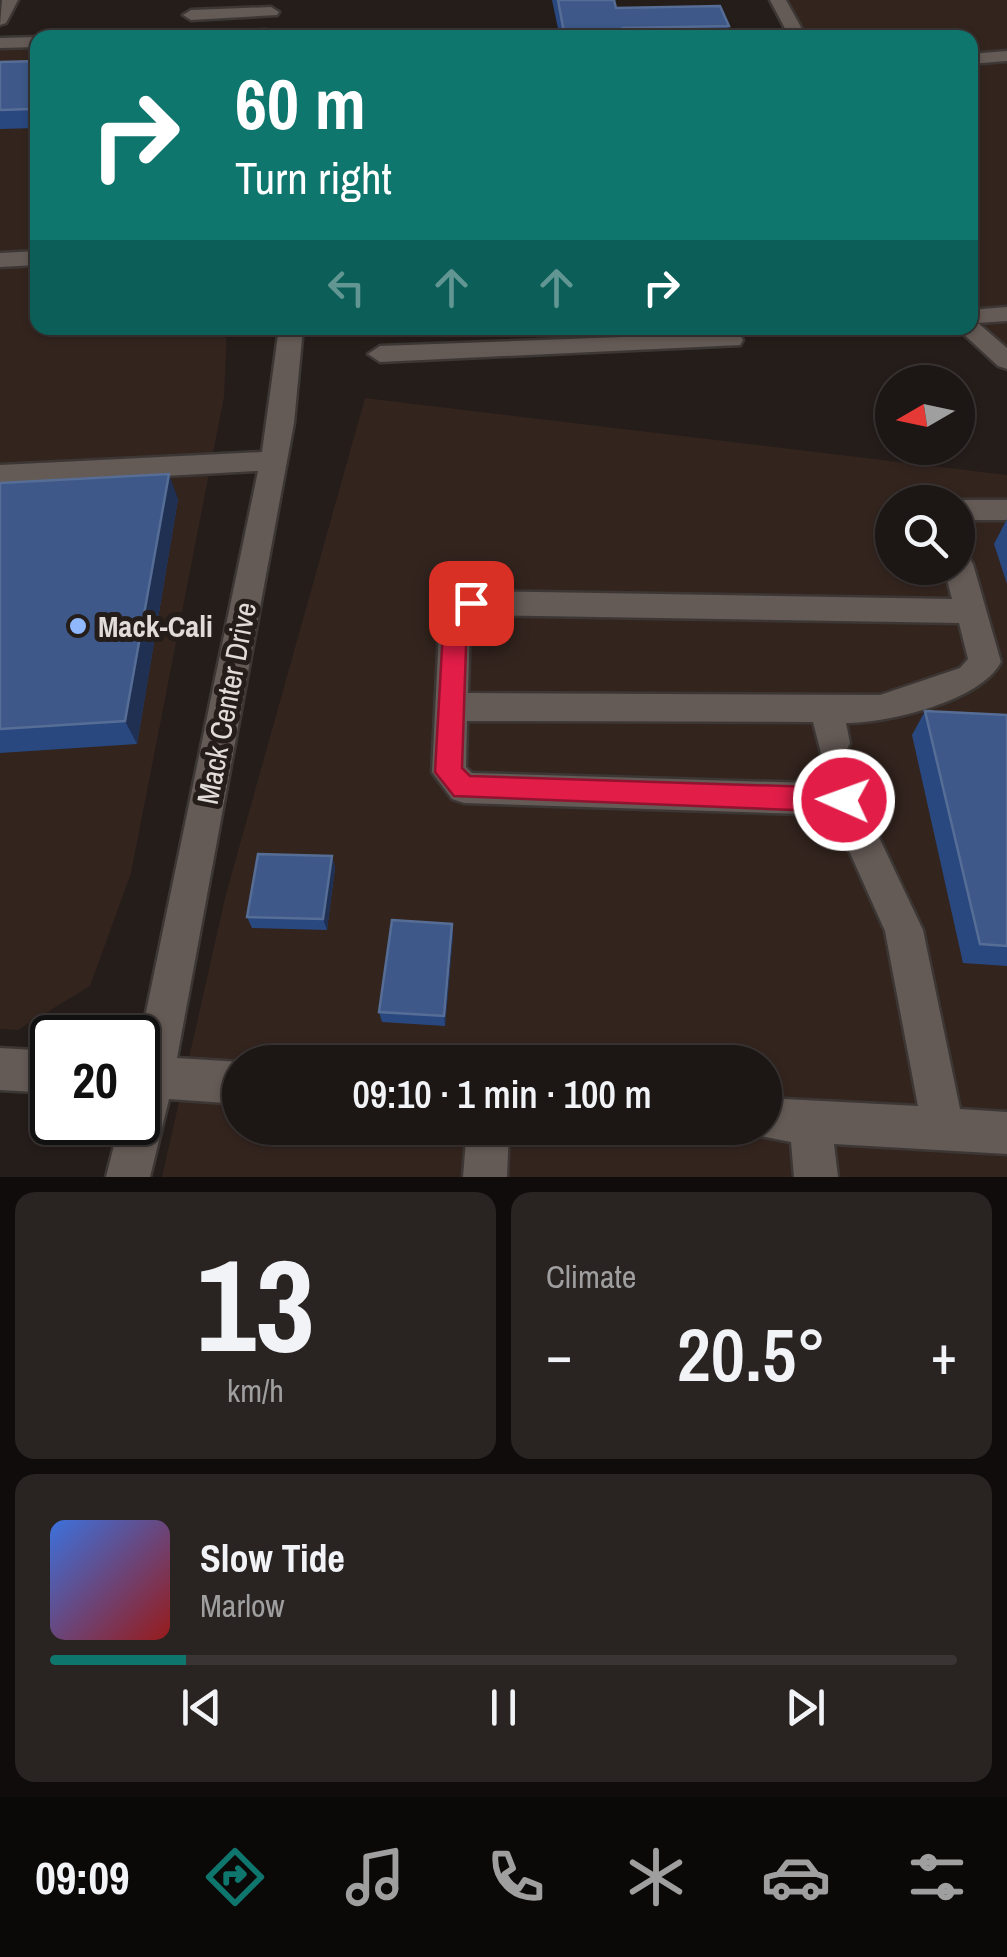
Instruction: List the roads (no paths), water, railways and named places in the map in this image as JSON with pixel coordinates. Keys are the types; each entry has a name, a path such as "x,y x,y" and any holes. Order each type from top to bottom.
{"street":[{"path":"0,20 10,0"},
{"path":"778,0 795,30"},
{"path":"192,15 272,6"},
{"path":"0,43 30,42"},
{"path":"978,58 1007,56"},
{"path":"0,260 30,258"},
{"path":"978,316 1007,314"},
{"name":"Mack Center Drive","path":"158,1015 273,461 287,386 290,335"},
{"path":"978,335 1007,361"},
{"path":"380,354 732,340"},
{"path":"0,474 273,461"},
{"path":"975,510 1007,510"},
{"path":"451,707 830,726 970,677 985,662 963,585"},
{"path":"943,1128 904,930 842,790 464,788 448,772 455,613 471,603 970,611"},
{"path":"0,1069 30,1071"},
{"path":"160,1077 222,1082"},
{"path":"782,1120 1007,1133"},
{"path":"810,1122 816,1177"},
{"name":"Mack Center Drive","path":"128,1177 133,1145"},
{"path":"485,1177 487,1145"}],"tunnel":[{"path":"833,743 837,765"},
{"path":"837,762 840,779"}],"place":[{"name":"Mack-Cali","path":"78,626"}]}
